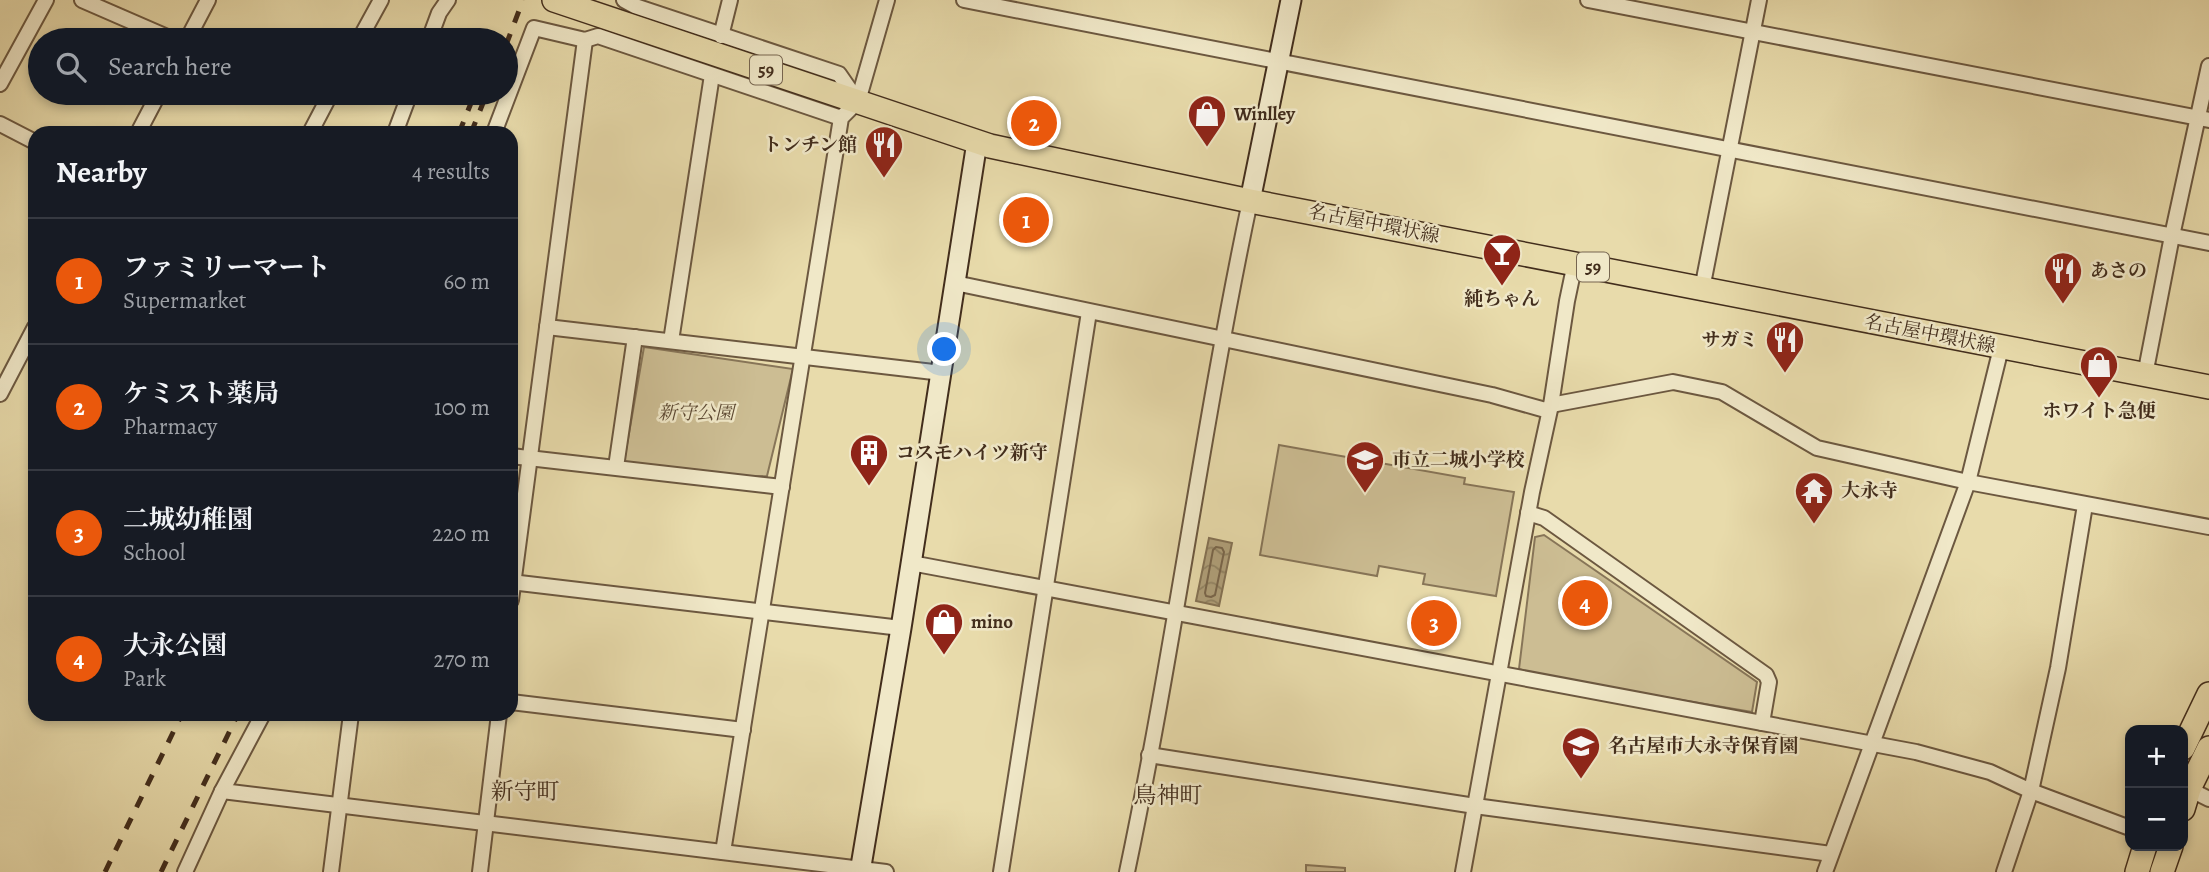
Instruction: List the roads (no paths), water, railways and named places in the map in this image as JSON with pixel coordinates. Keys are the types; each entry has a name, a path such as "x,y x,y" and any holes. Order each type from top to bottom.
{"main road":[{"name":"名古屋中環状線","path":"554,0 977,142 1083,167 2209,387"},
{"path":"2188,738 2209,694"},
{"path":"2194,799 2209,748"},
{"path":"2137,872 2143,851"},
{"path":"2162,872 2169,851"}],"street":[{"path":"31,28 46,0"},
{"path":"82,0 146,28"},
{"path":"193,28 208,0"},
{"path":"366,28 381,0"},
{"path":"433,28 448,0"},
{"path":"624,0 721,36 839,74 858,101"},
{"path":"721,36 730,0"},
{"path":"723,852 841,118 858,101 887,0"},
{"path":"964,0 2209,243"},
{"path":"1127,872 1222,339 1291,0"},
{"path":"1588,0 2204,119"},
{"path":"1702,289 1759,0"},
{"path":"518,70 534,28 584,40 598,36 841,118"},
{"path":"0,84 28,33"},
{"path":"518,538 584,40"},
{"path":"2145,375 2172,236 2204,119 2209,65"},
{"path":"671,341 712,75"},
{"path":"142,126 153,105"},
{"path":"314,126 325,105"},
{"path":"398,126 406,105"},
{"path":"497,126 505,105"},
{"path":"0,124 28,138"},
{"path":"861,870 977,142"},
{"path":"1463,872 1575,263"},
{"path":"955,284 1550,408 1673,382 1722,392 1816,448 1968,482 2209,527"},
{"path":"1001,872 1089,312"},
{"path":"547,327 942,373"},
{"path":"616,467 635,337"},
{"path":"1825,872 1968,482 2000,348"},
{"path":"0,394 28,352"},
{"path":"518,457 782,486"},
{"path":"2004,872 2031,791 2058,668 2085,505"},
{"path":"1528,513 1544,518 1766,675 1769,682 1762,723"},
{"path":"911,563 1916,752 1990,772 2031,791 2125,826"},
{"path":"518,583 901,628"},
{"path":"518,703 743,730"},
{"path":"185,872 222,791 259,721"},
{"path":"331,872 350,721"},
{"path":"480,872 498,721"},
{"path":"1149,755 1475,806 1831,854"},
{"path":"222,791 886,872"}],"water":[{"path":"1209,538 1232,543 1219,606 1196,601"}],"railway":[{"path":"512,28 523,0"},
{"path":"462,126 470,105"},
{"path":"474,126 482,105"},
{"path":"105,872 179,721"},
{"path":"161,872 235,721"}],"place":[{"name":"ケミスト薬局","path":"1034,123"},
{"name":"Winlley","path":"1207,148"},
{"name":"トンチン館","path":"884,179"},
{"name":"ファミリーマート","path":"1026,220"},
{"name":"純ちゃん","path":"1502,287"},
{"name":"あさの","path":"2063,305"},
{"name":"サガミ","path":"1785,374"},
{"name":"ホワイト急便","path":"2099,399"},
{"name":"コスモハイツ新守","path":"869,487"},
{"name":"市立二城小学校","path":"1365,494"},
{"name":"大永寺","path":"1814,525"},
{"name":"大永公園","path":"1585,603"},
{"name":"二城幼稚園","path":"1434,623"},
{"name":"mino","path":"944,656"},
{"name":"名古屋市大永寺保育園","path":"1581,780"}],"district":[{"name":"新守町","path":"525,791"},
{"name":"鳥神町","path":"1168,795"}],"park label":[{"name":"新守公園","path":"696,413"}]}
